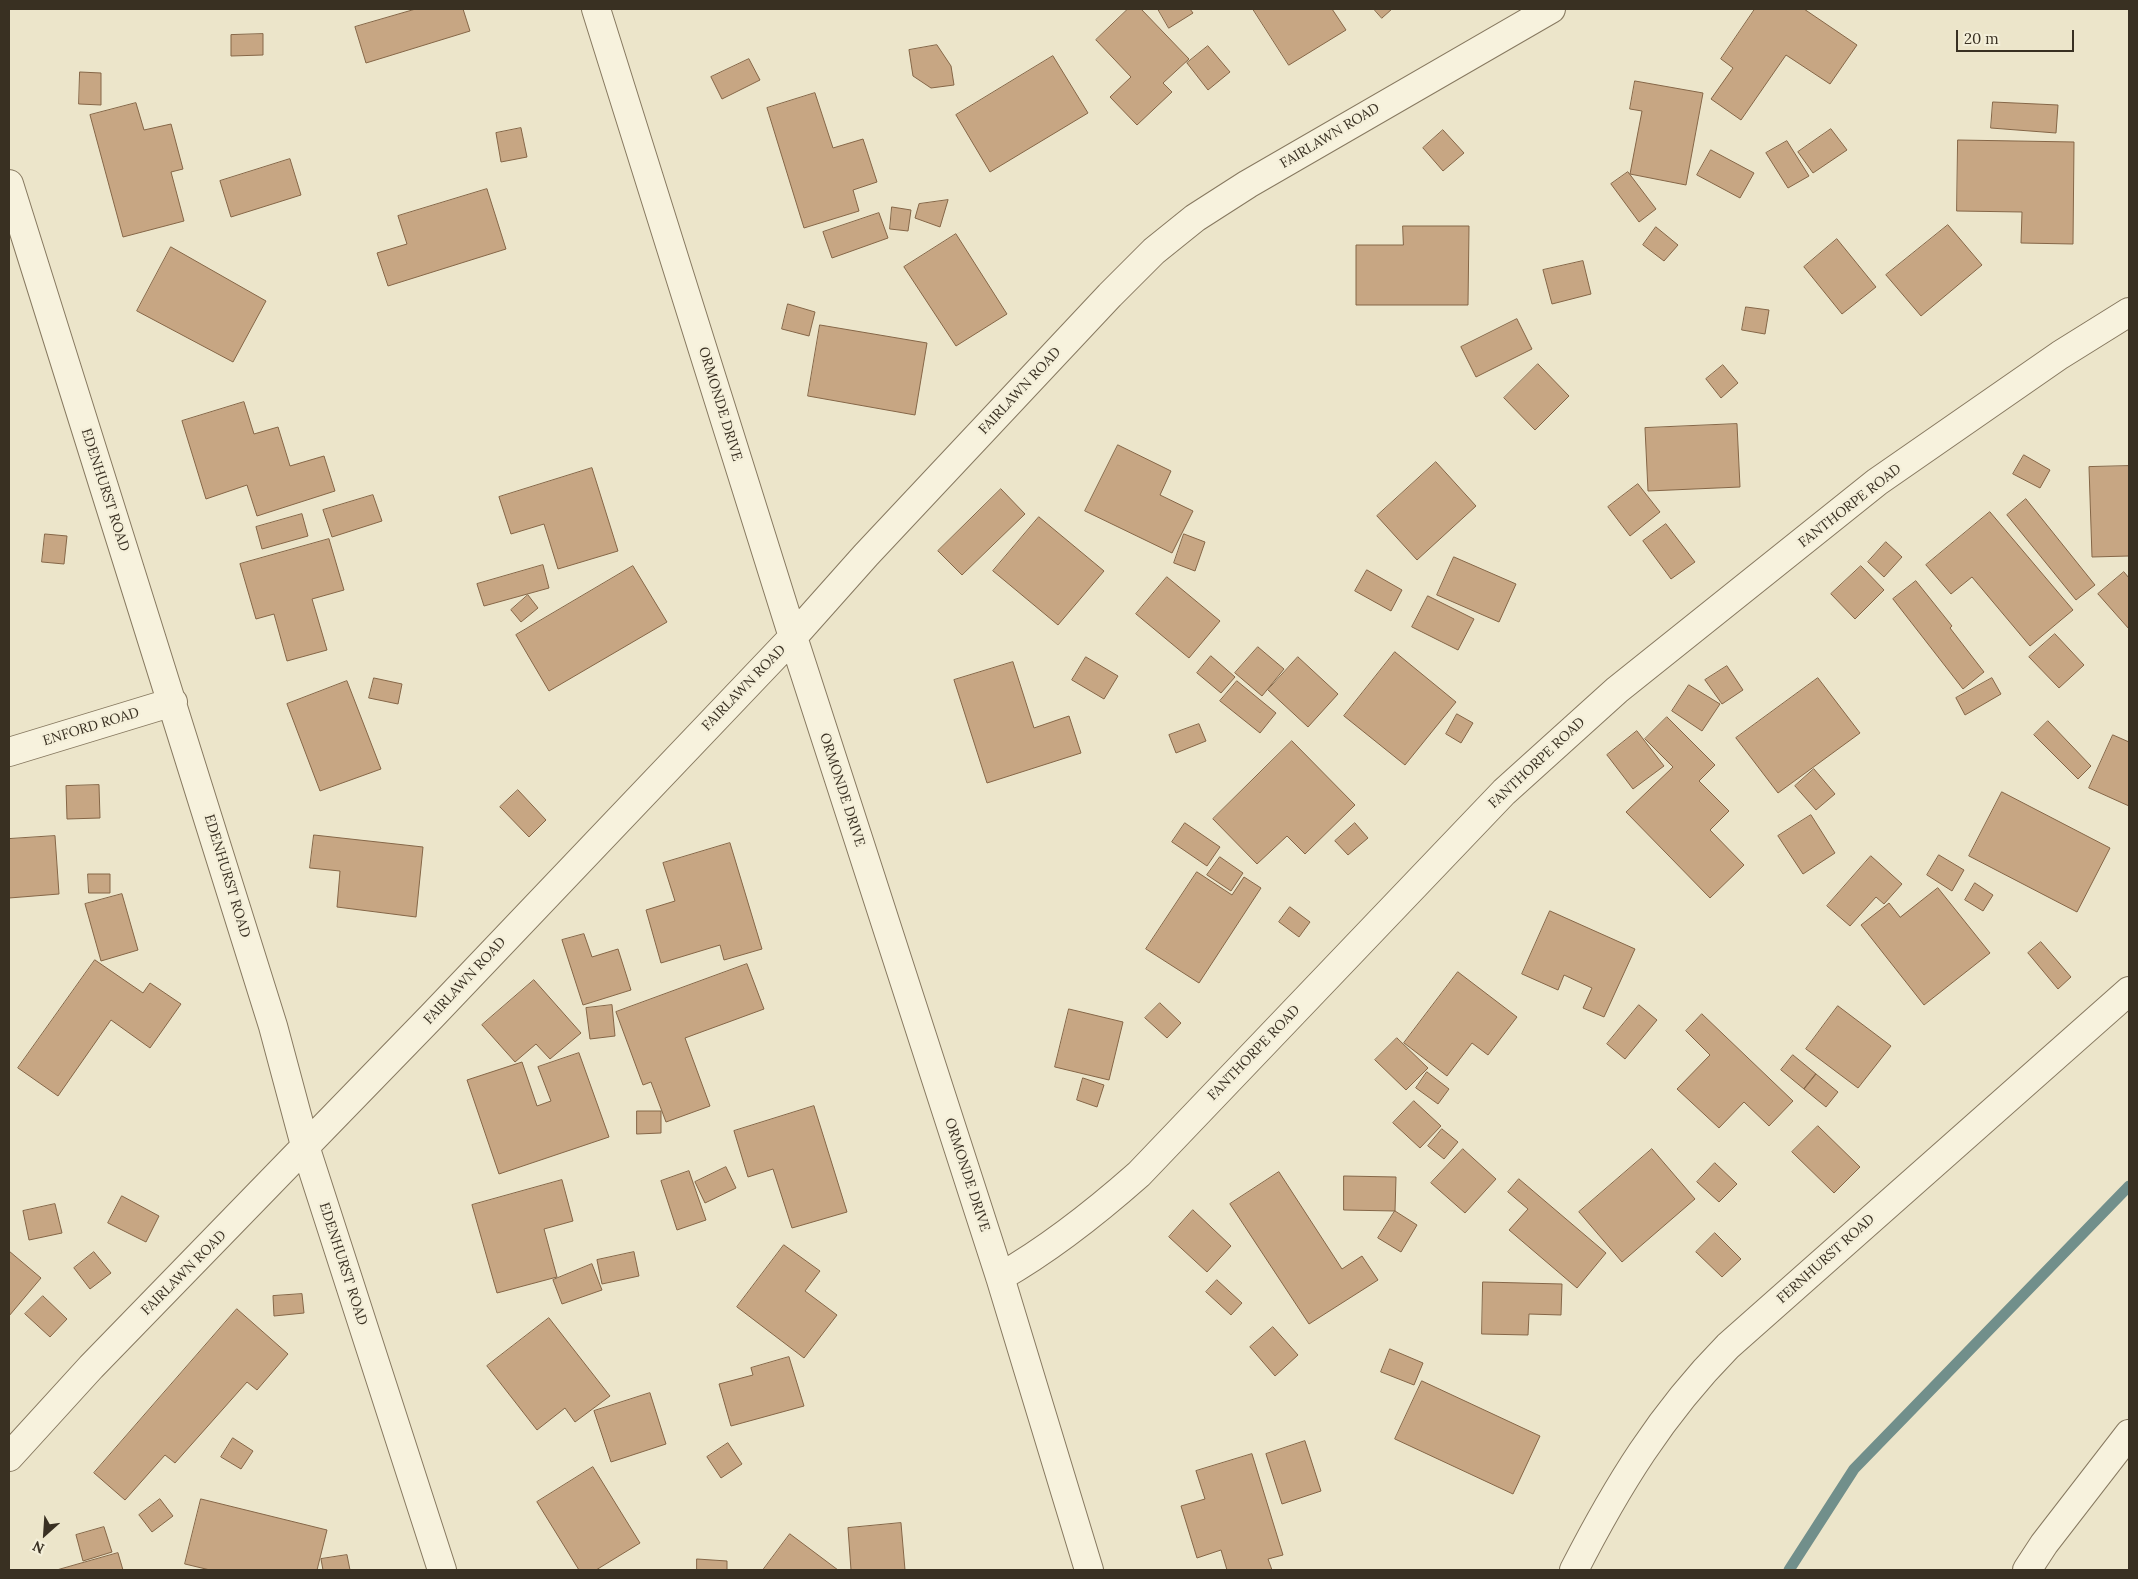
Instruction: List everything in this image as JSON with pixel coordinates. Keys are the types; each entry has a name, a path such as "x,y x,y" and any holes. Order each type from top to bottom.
{"street":[{"name":"ORMONDE DRIVE","path":"596,9 792,637 1000,1276 1089,1570"},
{"name":"FAIRLAWN ROAD","path":"9,1457 91,1367 306,1149 792,637 893,526 1154,251 1196,218 1248,184 1551,9"},
{"name":"EDENHURST ROAD","path":"9,184 173,702 273,1026 306,1149 442,1570"},
{"name":"FANTHORPE ROAD","path":"1000,1276 1029,1260 1066,1234 1103,1206 1139,1174 1504,792 1618,690 1877,482 2060,355 2129,312"},
{"name":"ENFORD ROAD","path":"9,752 173,702"},
{"name":"FERNHURST ROAD","path":"1574,1570 1620,1485 1674,1405 1698,1376 1728,1346 2129,991"},
{"path":"2027,1570 2044,1544 2129,1434"}],"building":[{"path":"416,9 463,9 470,31 366,63 355,27"},
{"path":"1128,9 1141,9 1189,59 1163,83 1172,92 1137,125 1110,97 1131,77 1096,40"},
{"path":"1158,9 1190,9 1193,13 1169,28"},
{"path":"1253,9 1332,9 1346,30 1289,65"},
{"path":"1374,9 1392,9 1382,18"},
{"path":"1755,9 1804,9 1857,45 1830,84 1786,55 1741,120 1711,99 1733,68 1721,59"},
{"path":"263,34 263,55 231,56 231,35"},
{"path":"937,45 951,66 954,85 931,88 913,76 909,50"},
{"path":"1208,46 1230,72 1208,90 1187,63"},
{"path":"1053,56 1088,113 990,172 956,115"},
{"path":"749,59 760,80 722,99 711,77"},
{"path":"80,72 101,73 101,105 79,104"},
{"path":"1635,81 1703,93 1686,185 1630,174 1642,111 1630,109"},
{"path":"815,93 833,148 863,139 877,182 853,190 859,211 804,228 767,108"},
{"path":"1993,102 2058,105 2056,133 1991,128"},
{"path":"136,103 144,130 171,124 183,169 171,172 184,221 123,237 90,115"},
{"path":"521,128 527,157 501,162 496,133"},
{"path":"1831,129 1847,150 1813,173 1798,152"},
{"path":"1443,130 1464,153 1443,171 1423,148"},
{"path":"1958,140 2074,142 2073,244 2021,243 2022,212 1957,211"},
{"path":"1787,141 1809,176 1788,188 1766,153"},
{"path":"1711,150 1754,173 1740,198 1697,175"},
{"path":"290,159 301,195 231,217 220,181"},
{"path":"1628,172 1656,209 1639,222 1611,184"},
{"path":"487,189 506,249 388,286 377,253 407,244 398,216"},
{"path":"948,200 940,227 915,218 919,204"},
{"path":"892,207 911,210 908,231 890,229"},
{"path":"879,213 888,238 832,258 823,232"},
{"path":"1948,225 1982,265 1921,316 1886,275"},
{"path":"1403,226 1469,226 1468,305 1356,305 1356,245 1403,245"},
{"path":"1656,227 1678,245 1664,261 1643,245"},
{"path":"956,234 1007,314 956,346 904,267"},
{"path":"1837,239 1876,287 1842,314 1804,267"},
{"path":"171,247 266,301 233,362 137,311"},
{"path":"1583,261 1591,294 1552,304 1543,270"},
{"path":"788,304 815,312 809,336 782,329"},
{"path":"1746,307 1769,310 1765,334 1742,330"},
{"path":"1517,319 1532,349 1476,377 1461,347"},
{"path":"820,325 927,343 915,415 808,396"},
{"path":"1538,364 1569,396 1535,430 1504,398"},
{"path":"1723,365 1738,383 1721,398 1706,379"},
{"path":"244,402 254,434 278,427 290,466 324,456 335,491 257,516 247,485 206,499 182,421"},
{"path":"1737,424 1740,487 1648,491 1645,428"},
{"path":"1118,445 1171,471 1160,495 1193,511 1172,553 1085,511"},
{"path":"2024,455 2050,470 2040,488 2013,474"},
{"path":"1436,462 1476,506 1417,560 1377,516"},
{"path":"2129,466 2129,556 2092,557 2089,467"},
{"path":"592,468 618,551 558,569 544,524 511,534 499,497"},
{"path":"1638,484 1660,512 1630,536 1608,507"},
{"path":"1001,489 1025,514 962,575 938,551"},
{"path":"373,495 382,521 332,537 323,510"},
{"path":"2026,499 2095,585 2076,600 2007,515"},
{"path":"1990,512 2073,610 2030,646 1972,577 1951,594 1926,565"},
{"path":"302,514 308,536 262,549 256,527"},
{"path":"1039,517 1104,571 1058,625 993,571"},
{"path":"1666,524 1695,562 1671,579 1643,541"},
{"path":"45,534 67,536 64,564 42,562"},
{"path":"1184,534 1205,542 1195,571 1174,563"},
{"path":"329,539 344,590 312,599 327,650 287,661 274,614 256,619 240,564"},
{"path":"1886,542 1902,557 1884,577 1868,562"},
{"path":"1454,557 1516,584 1499,622 1437,595"},
{"path":"543,565 549,588 484,606 477,584"},
{"path":"633,566 667,622 549,691 516,635"},
{"path":"1861,566 1884,590 1855,619 1831,594"},
{"path":"1367,570 1402,590 1391,611 1355,591"},
{"path":"2124,572 2129,578 2129,629 2098,594"},
{"path":"1167,577 1220,621 1189,658 1136,614"},
{"path":"1916,581 1952,626 1950,628 1984,672 1963,689 1893,599"},
{"path":"528,595 538,608 521,622 511,610"},
{"path":"1428,596 1474,619 1458,650 1412,627"},
{"path":"2055,634 2084,665 2059,688 2029,657"},
{"path":"1258,647 1284,669 1262,696 1235,673"},
{"path":"1395,652 1456,702 1405,765 1344,716"},
{"path":"1211,656 1235,677 1221,693 1197,673"},
{"path":"1086,657 1118,676 1104,699 1072,680"},
{"path":"1298,657 1338,694 1308,727 1268,690"},
{"path":"1013,662 1034,728 1069,716 1081,753 987,783 954,680"},
{"path":"1727,666 1743,690 1722,704 1705,680"},
{"path":"374,678 402,684 398,704 369,698"},
{"path":"1818,678 1860,733 1778,793 1736,738"},
{"path":"1992,678 2001,694 1965,715 1956,698"},
{"path":"347,681 381,769 320,791 287,704"},
{"path":"1237,681 1276,713 1260,733 1220,701"},
{"path":"1689,685 1720,704 1702,731 1672,711"},
{"path":"1457,714 1473,723 1461,743 1446,734"},
{"path":"1667,717 1715,765 1699,781 1729,811 1710,830 1744,865 1710,898 1626,812 1673,767 1645,739"},
{"path":"2048,721 2091,766 2078,779 2034,735"},
{"path":"1199,724 1206,741 1176,753 1169,735"},
{"path":"1637,731 1664,766 1633,789 1607,755"},
{"path":"2113,735 2129,742 2129,806 2089,788"},
{"path":"1292,741 1355,805 1305,854 1287,836 1257,864 1213,819"},
{"path":"1814,769 1835,794 1816,810 1795,786"},
{"path":"99,785 100,818 67,819 66,786"},
{"path":"518,790 546,820 529,837 500,807"},
{"path":"2002,792 2110,848 2077,912 1969,856"},
{"path":"1811,815 1835,853 1803,874 1778,836"},
{"path":"1185,823 1220,847 1207,866 1172,842"},
{"path":"1355,823 1368,838 1348,855 1335,841"},
{"path":"314,835 423,847 416,917 337,907 340,871 310,868"},
{"path":"55,836 59,894 9,898 9,839"},
{"path":"730,843 762,949 724,960 720,945 661,963 646,910 675,901 663,863"},
{"path":"1939,855 1964,870 1952,891 1927,875"},
{"path":"1871,856 1902,884 1884,904 1876,897 1850,926 1827,906"},
{"path":"1220,857 1243,873 1231,891 1207,875"},
{"path":"1197,872 1232,895 1244,877 1261,888 1199,983 1146,949"},
{"path":"88,874 110,874 110,893 89,893"},
{"path":"1975,883 1993,895 1983,911 1965,900"},
{"path":"1938,888 1990,953 1924,1005 1861,925 1889,903 1900,917"},
{"path":"122,894 138,950 101,961 85,904"},
{"path":"1290,907 1310,922 1299,937 1279,922"},
{"path":"1550,911 1635,949 1604,1017 1583,1008 1592,988 1564,975 1558,990 1522,974"},
{"path":"584,934 592,957 618,949 631,990 583,1005 562,940"},
{"path":"2041,942 2071,977 2058,989 2028,953"},
{"path":"95,960 143,993 150,983 181,1004 150,1048 111,1020 58,1096 18,1068"},
{"path":"747,964 764,1009 685,1038 710,1106 666,1122 651,1082 643,1085 616,1012"},
{"path":"1458,972 1517,1017 1488,1055 1472,1043 1447,1076 1404,1043"},
{"path":"534,980 581,1033 550,1059 536,1044 515,1062 482,1025"},
{"path":"1160,1003 1181,1023 1167,1038 1145,1018"},
{"path":"612,1005 615,1036 590,1039 586,1008"},
{"path":"1639,1005 1657,1020 1625,1059 1607,1044"},
{"path":"1838,1006 1891,1046 1858,1088 1806,1049"},
{"path":"1069,1009 1123,1022 1109,1080 1055,1067"},
{"path":"1702,1014 1793,1101 1769,1126 1744,1102 1719,1128 1677,1089 1710,1055 1686,1031"},
{"path":"1397,1038 1428,1068 1406,1090 1375,1060"},
{"path":"579,1053 609,1137 499,1174 467,1080 522,1062 537,1106 551,1101 538,1067"},
{"path":"1793,1055 1816,1074 1804,1089 1781,1070"},
{"path":"1427,1072 1449,1089 1438,1104 1416,1088"},
{"path":"1816,1074 1838,1092 1826,1107 1804,1089"},
{"path":"1083,1078 1104,1085 1097,1107 1077,1100"},
{"path":"1414,1101 1441,1126 1420,1148 1393,1123"},
{"path":"814,1106 847,1212 792,1228 773,1169 748,1177 734,1131"},
{"path":"637,1111 661,1111 661,1133 637,1134"},
{"path":"1818,1126 1860,1167 1834,1193 1792,1152"},
{"path":"1442,1129 1458,1142 1444,1159 1428,1146"},
{"path":"1463,1149 1496,1179 1465,1213 1431,1183"},
{"path":"1652,1149 1695,1199 1622,1262 1579,1212"},
{"path":"1715,1163 1737,1184 1719,1202 1697,1182"},
{"path":"726,1167 736,1188 705,1203 695,1182"},
{"path":"689,1171 706,1220 677,1230 661,1181"},
{"path":"1279,1172 1342,1269 1362,1256 1378,1280 1309,1324 1230,1204"},
{"path":"1344,1176 1396,1177 1395,1211 1344,1210"},
{"path":"1519,1179 1606,1253 1577,1288 1509,1230 1528,1209 1508,1192"},
{"path":"562,1180 573,1221 544,1229 557,1277 497,1293 472,1205"},
{"path":"122,1196 159,1216 146,1242 108,1223"},
{"path":"55,1204 62,1233 29,1240 23,1211"},
{"path":"1193,1210 1231,1246 1207,1272 1169,1237"},
{"path":"1395,1211 1417,1225 1401,1252 1378,1238"},
{"path":"1715,1233 1741,1259 1722,1277 1696,1252"},
{"path":"784,1245 820,1271 805,1291 837,1315 804,1358 737,1307"},
{"path":"9,1251 41,1278 9,1316"},
{"path":"94,1252 111,1273 90,1289 74,1268"},
{"path":"634,1252 639,1276 602,1284 597,1260"},
{"path":"592,1264 602,1290 562,1304 553,1280"},
{"path":"1217,1280 1242,1303 1231,1315 1206,1292"},
{"path":"1483,1282 1562,1284 1561,1315 1529,1314 1528,1335 1482,1334"},
{"path":"302,1294 304,1313 274,1316 273,1296"},
{"path":"43,1296 67,1319 50,1337 25,1314"},
{"path":"237,1309 288,1354 257,1390 247,1382 175,1463 165,1455 125,1500 94,1473"},
{"path":"549,1318 610,1396 575,1422 565,1408 537,1430 487,1366"},
{"path":"1273,1327 1298,1355 1275,1376 1250,1347"},
{"path":"1390,1349 1423,1363 1414,1385 1381,1372"},
{"path":"789,1357 804,1406 731,1426 719,1384 753,1375 751,1368"},
{"path":"1422,1381 1540,1436 1513,1494 1395,1439"},
{"path":"650,1393 666,1444 611,1462 594,1411"},
{"path":"233,1438 253,1451 241,1469 221,1457"},
{"path":"1305,1441 1321,1491 1282,1504 1266,1454"},
{"path":"728,1443 742,1464 721,1478 707,1457"},
{"path":"1252,1454 1283,1555 1268,1559 1272,1570 1227,1570 1221,1550 1197,1558 1181,1506 1205,1499 1196,1471"},
{"path":"593,1467 640,1543 596,1570 579,1570 537,1502"},
{"path":"160,1499 173,1516 152,1532 139,1515"},
{"path":"201,1499 327,1530 317,1570 210,1570 185,1564"},
{"path":"901,1523 905,1570 851,1570 848,1528"},
{"path":"104,1527 112,1552 83,1561 76,1535"},
{"path":"790,1534 838,1570 763,1570"},
{"path":"118,1553 123,1570 57,1570"},
{"path":"347,1555 350,1570 323,1570 321,1559"},
{"path":"697,1559 727,1561 727,1570 697,1570"}],"waterway":[{"path":"1789,1570 1854,1469 2129,1186"}]}
